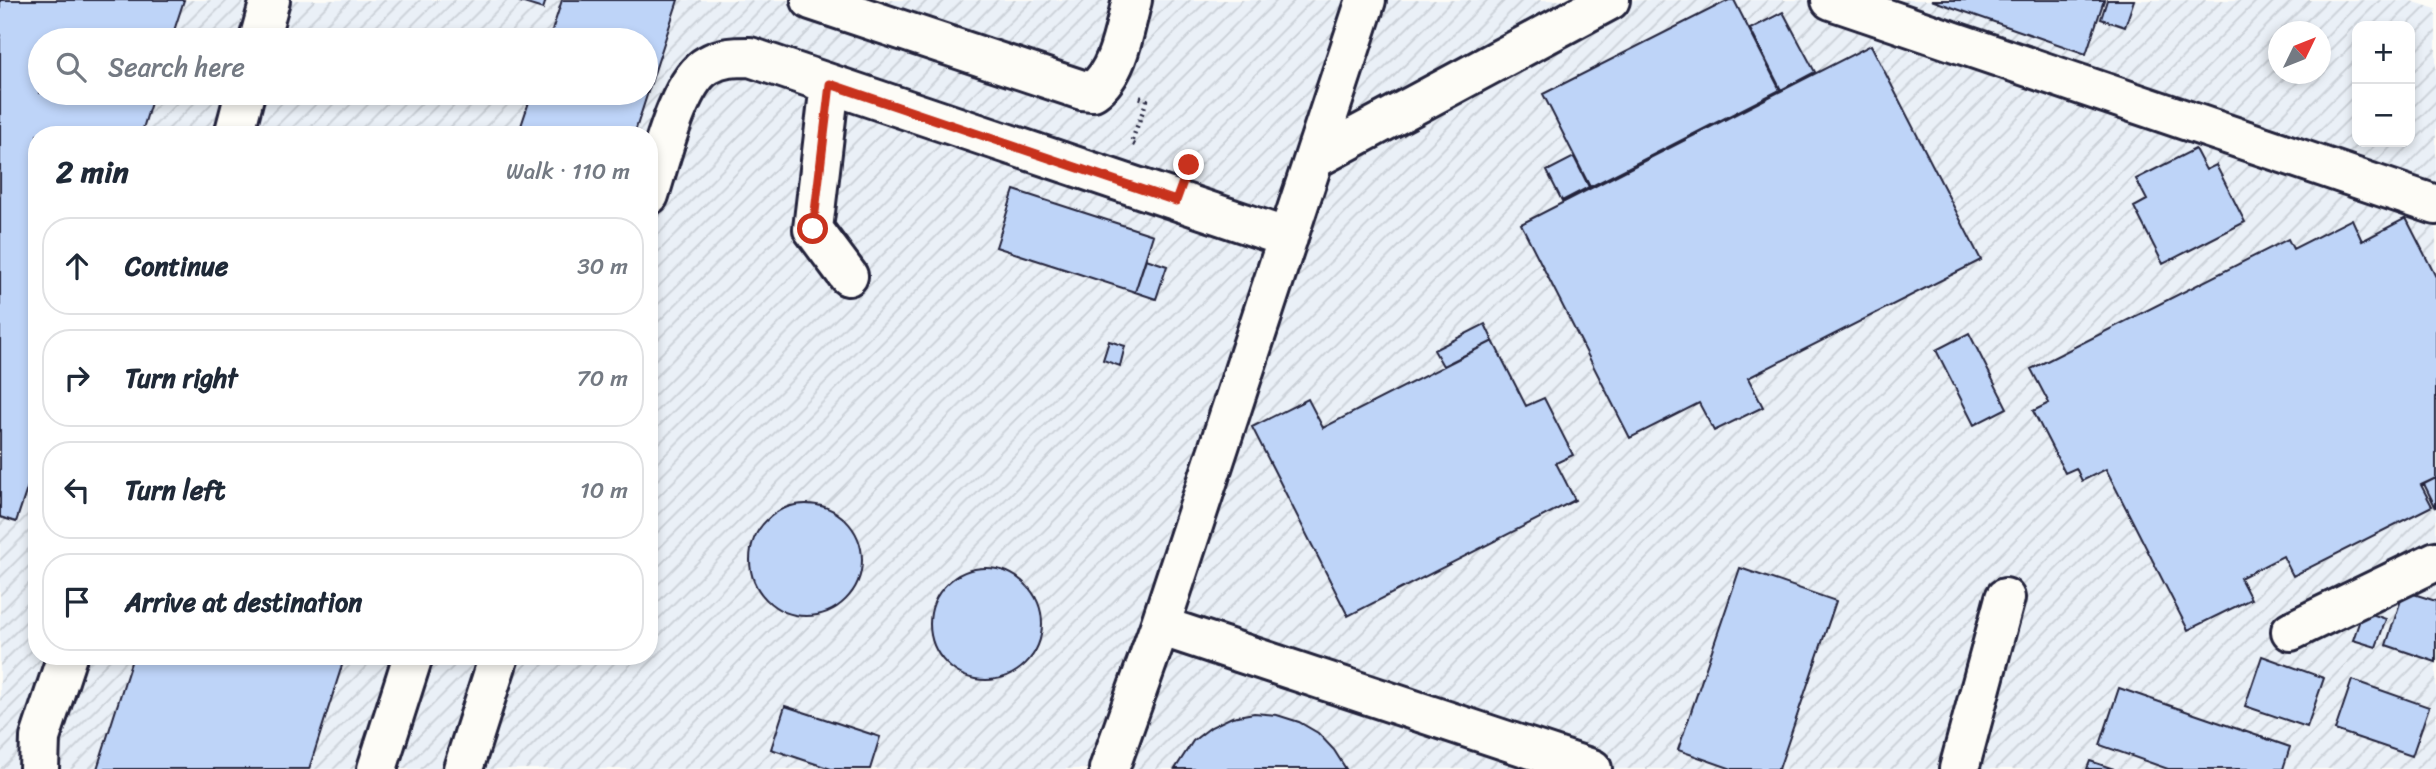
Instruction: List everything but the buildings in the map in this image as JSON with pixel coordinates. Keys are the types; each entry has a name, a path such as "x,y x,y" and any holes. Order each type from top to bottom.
{"lane":[{"path":"263,28 270,0"},
{"path":"811,0 1082,90 1093,91 1103,84 1114,63 1132,0"},
{"path":"1109,769 1160,626 1366,0"},
{"path":"1314,159 1610,0"},
{"path":"1832,0 2436,205"},
{"path":"658,168 681,98 694,76 707,65 727,58 750,57 1287,238"},
{"path":"830,84 813,229 848,276"},
{"path":"236,126 242,105"},
{"path":"2291,631 2436,561"},
{"path":"1959,769 2005,598"},
{"path":"1160,626 1592,769"},
{"path":"39,769 40,738 64,665"},
{"path":"377,769 410,665"},
{"path":"463,769 496,665"}],"path":[{"path":"1103,84 1147,100 1131,143 1143,148"}],"shaded area":[{"path":"0,0 2408,0 2436,9 2436,769 0,769"}],"route":[{"path":"813,229 830,84 1176,201 1189,165"}]}
